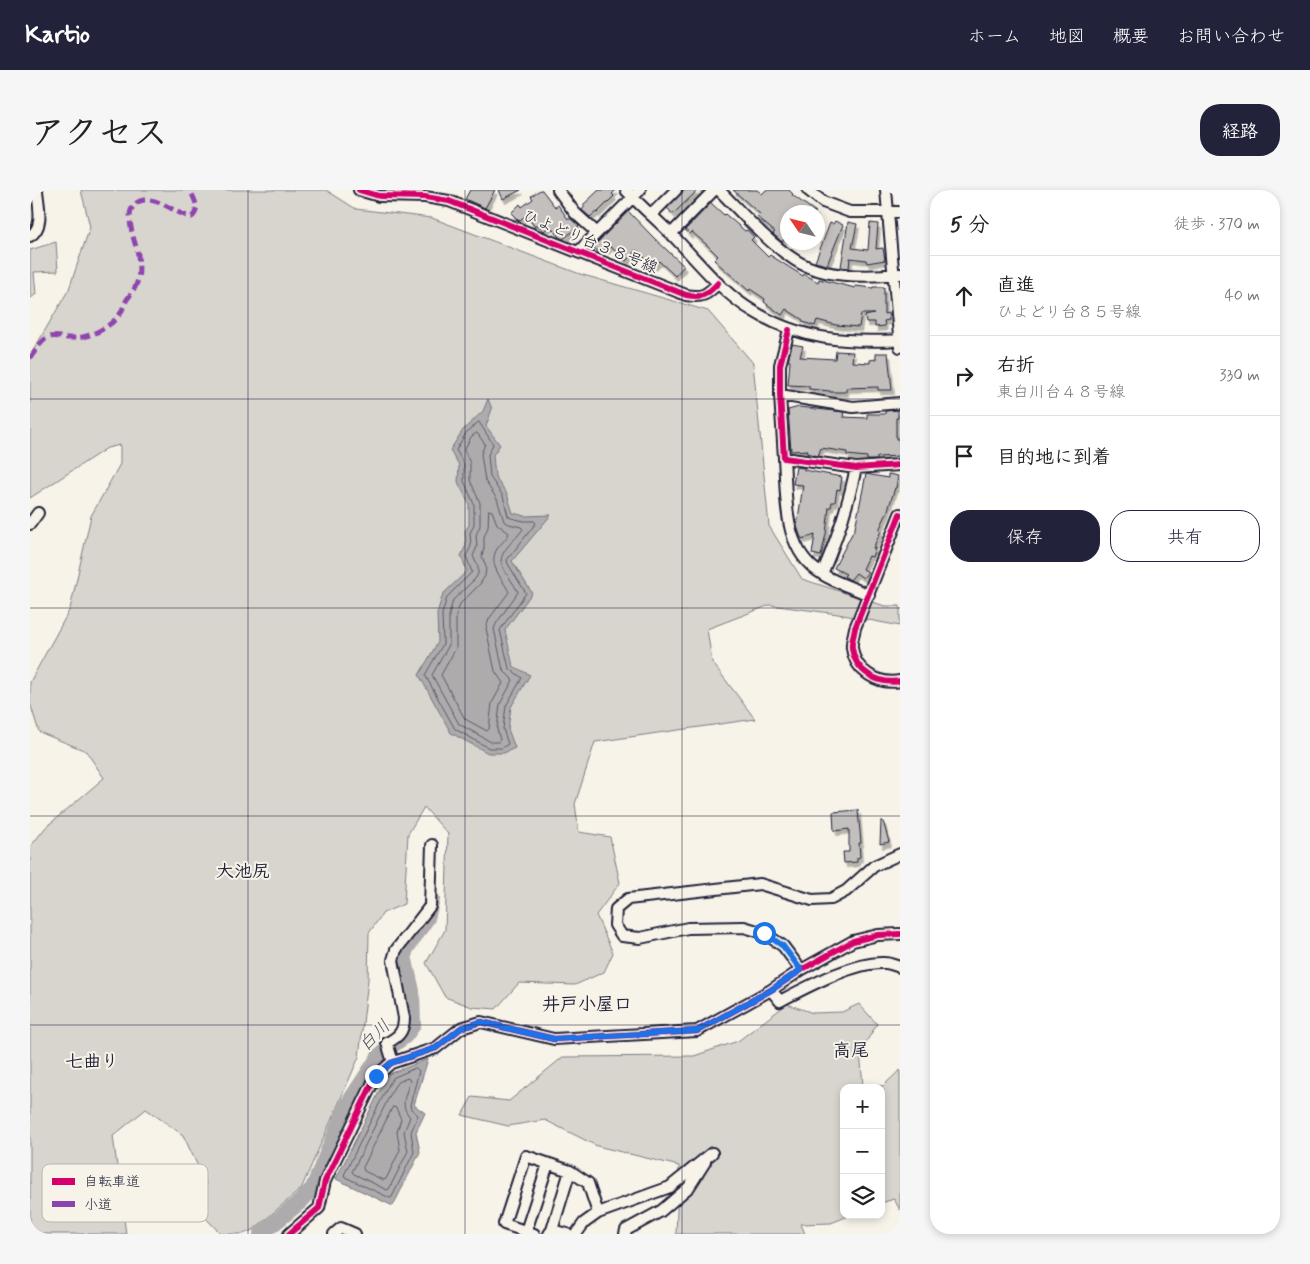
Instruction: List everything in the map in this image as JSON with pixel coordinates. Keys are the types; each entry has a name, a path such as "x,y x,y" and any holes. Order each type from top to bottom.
{"street":[{"path":"30,236 37,229 40,221 37,190"},
{"name":"ひよどり台３８号線","path":"361,190 379,196 426,194 449,201 686,296 697,297 708,294 718,283"},
{"path":"558,190 575,214 596,232"},
{"path":"651,215 676,190"},
{"path":"671,234 714,190"},
{"path":"719,190 768,239 796,262 822,271 853,276 896,275"},
{"path":"808,190 823,202 850,212 888,214 900,212"},
{"path":"578,252 633,192 651,215 718,283 752,311 789,330 815,337 857,342 900,342 896,275 886,190"},
{"path":"789,330 780,365 780,395 788,518 793,541 805,560 822,574 869,595"},
{"path":"780,395 853,406 900,403"},
{"path":"784,458 856,468 900,465"},
{"path":"822,574 837,539 856,468"},
{"path":"30,524 38,513"},
{"path":"900,514 855,628 852,648 858,665 872,677 889,683 900,681"},
{"path":"393,1062 387,1043 399,1036 404,1027 404,1018 393,960 396,950 430,906 432,845"},
{"path":"801,970 783,946 758,931 744,927 688,928 640,938 622,936 615,925 616,910 628,899 760,884 812,900 831,899 846,892 874,866 900,854"},
{"path":"289,1234 319,1208 325,1181 376,1076 393,1062 436,1048 461,1028 481,1022 554,1039 697,1031 853,941 878,935 900,934"},
{"path":"771,990 780,1002 805,988 858,966 885,963 900,967"},
{"path":"576,1234 584,1223 598,1213 670,1187 712,1153 689,1187 662,1211 626,1230 625,1234"},
{"path":"548,1164 530,1233 504,1224 526,1156 570,1171 588,1183 598,1213"},
{"path":"567,1234 551,1232 570,1171"},
{"path":"334,1234 341,1228 355,1234"}],"shaded area":[{"path":"81,190 326,190 356,209 432,218 580,274 708,311 753,363 769,526 802,579 885,606 900,606 900,626 838,614 770,605 707,629 712,662 755,719 595,742 575,804 579,832 610,837 620,883 596,915 613,953 604,972 575,985 519,983 496,1009 472,1007 445,997 426,963 445,930 448,834 424,807 408,834 404,904 383,913 369,933 368,980 359,1057 301,1189 253,1230 243,1234 221,1234 208,1220 208,1164 197,1164 183,1135 146,1109 113,1136 117,1164 42,1164 42,1222 124,1222 126,1234 30,1234 30,847 46,827 104,778 86,751 39,732 30,703 30,682 70,609 91,516 120,464 120,445 107,448 30,498 30,356 69,289 90,227"},
{"path":"56,242 58,271 34,272 36,294 30,299 30,250"},
{"path":"787,1004 813,1013 842,1012 859,1004 877,1024 860,1052 863,1084 840,1084 841,1219 831,1223 801,1224 805,1234 676,1234 679,1166 597,1146 545,1120 508,1126 462,1115 472,1097 509,1101 563,1057 694,1056 738,1041"},
{"path":"900,1070 900,1210 894,1199 885,1202 885,1084"}],"water":[{"path":"488,399 492,409 486,426 500,445 493,455 495,476 507,494 513,513 525,516 551,515 512,561 532,593 505,630 513,666 530,675 511,707 508,729 515,748 504,753 488,753 451,733 419,675 438,642 437,613 443,594 467,571 461,556 466,545 465,531 469,525 469,504 458,482 459,465 450,450 463,430 483,411"},
{"path":"428,1059 414,1105 425,1113 416,1132 420,1152 393,1206 336,1179 389,1074"}],"building":[{"path":"470,190 495,190 485,208 465,199"},
{"path":"499,190 521,190 503,199"},
{"path":"540,190 555,207 558,205 568,219 571,219 579,226 563,239 550,226 544,231 538,225 535,227 526,215 519,221 511,213 520,204 522,207 533,199 531,196"},
{"path":"599,190 616,190 612,194 614,196 597,213 590,217 582,210 585,206 583,205"},
{"path":"684,190 698,190 673,214 667,208"},
{"path":"733,190 757,190 762,194 766,190 789,190 792,195 806,205 780,205 780,240 773,234 775,232 757,217 760,214"},
{"path":"711,203 745,231 747,230 754,237 751,240 768,257 770,255 803,276 804,274 818,282 819,279 855,288 855,286 884,287 884,314 888,313 889,320 884,321 885,326 875,327 875,322 866,322 865,316 874,314 861,314 859,327 836,325 817,320 815,326 803,322 803,320 786,309 782,315 764,302 765,299 750,289 749,291 714,260 718,256 707,245 692,232 690,234 685,230"},
{"path":"628,211 684,266 675,276 659,261 654,266 636,250 626,261 610,246 607,250 604,247 599,252 593,247"},
{"path":"835,221 843,225 827,265 815,262 820,250 825,250 825,236 830,223 833,224"},
{"path":"848,222 857,224 852,248 868,250 870,223 878,224 876,249 883,248 885,260 867,263 866,260 850,258 849,268 841,267"},
{"path":"792,344 803,346 800,357 835,359 836,351 853,352 852,362 870,363 870,360 876,359 876,353 888,353 892,390 878,390 878,387 846,388 846,392 830,392 809,389 809,386 788,385 790,361 788,361"},
{"path":"799,407 844,412 843,417 867,418 867,414 885,414 885,411 898,410 896,439 899,439 900,456 877,457 877,460 867,460 867,457 847,455 847,452 821,448 818,456 807,453 808,450 791,451 788,410"},
{"path":"796,467 842,477 840,490 837,489 835,502 832,502 831,507 829,507 821,556 812,554 815,535 802,539 797,526 803,485 793,484"},
{"path":"866,474 888,478 888,474 898,476 896,488 873,548 875,548 872,557 869,556 863,569 868,572 863,578 856,573 850,580 844,576 846,574 834,568 855,528"},
{"path":"858,810 861,843 859,843 860,857 857,858 857,862 844,863 843,852 849,852 849,829 834,831 833,812"},
{"path":"881,821 883,821 889,842 880,844"}],"waterway":[{"name":"白川","path":"261,1234 301,1201 313,1188 346,1107 380,1055 405,1036 413,1025 412,991 404,956 406,949 427,918 432,899"}],"marked path":[{"path":"30,358 47,338 53,336 79,338 91,335 108,326 117,318 135,287 139,274 138,255 130,221 132,209 135,204 142,200 149,200 156,201 192,217 195,214 196,207 190,190"}],"cycle path":[{"path":"359,190 379,196 425,197 449,201 686,295 704,295 718,283"},
{"path":"789,330 780,365 784,458 856,468 900,465"},
{"path":"900,514 855,628 852,641 854,656 863,670 876,679 892,682 900,681"},
{"path":"289,1234 319,1208 325,1181 376,1076 391,1063 436,1048 461,1028 481,1022 554,1039 697,1031 853,941 878,935 900,934"}],"district":[{"name":"大池尻","path":"243,872"},
{"name":"井戸小屋口","path":"587,1005"},
{"name":"高尾","path":"851,1051"},
{"name":"七曲り","path":"92,1062"}],"route":[{"path":"376,1076 391,1063 436,1048 461,1028 481,1022 554,1039 697,1031 771,990 801,970 783,946 764,933"}]}
